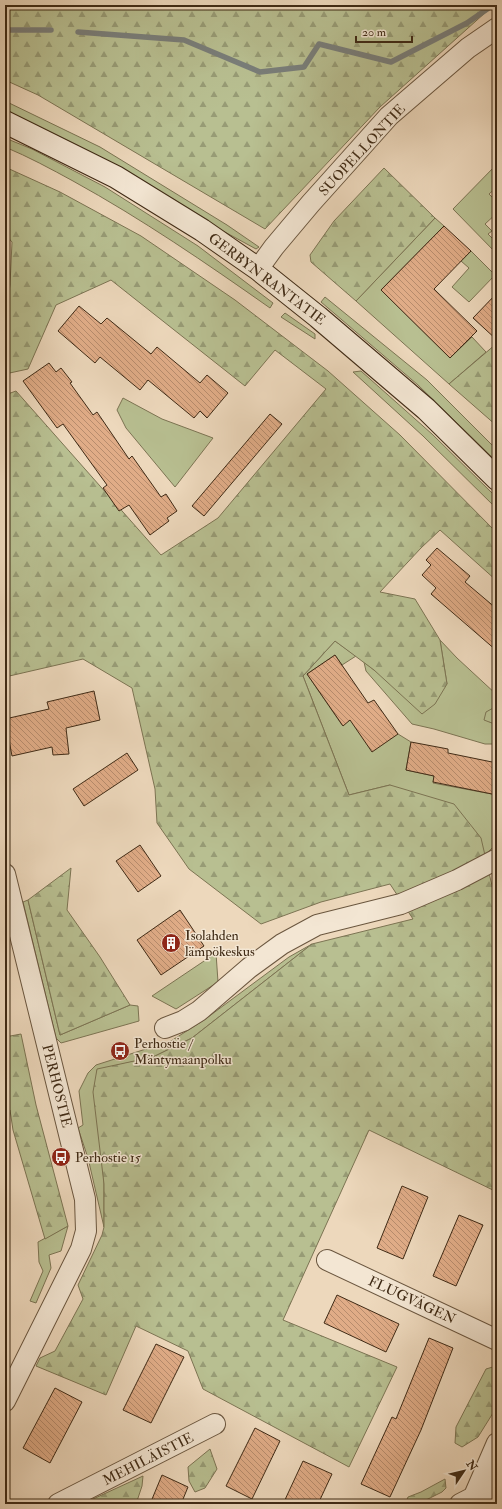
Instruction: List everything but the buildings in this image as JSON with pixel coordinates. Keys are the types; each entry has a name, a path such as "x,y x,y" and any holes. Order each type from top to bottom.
{"main road":[{"name":"GERBYN RANTATIE","path":"5,122 116,177 202,230 258,269 318,317 426,409 497,480"}],"street":[{"name":"SUOPELLONTIE","path":"258,269 274,247 311,203 389,116 468,48 497,28"},
{"path":"165,1028 183,1021 199,1011 249,968 282,944 317,925 401,904 457,880 497,858"},
{"name":"PERHOSTIE","path":"5,874 11,924 85,1199 86,1231 81,1249 5,1401"},
{"name":"FLUGVÄGEN","path":"327,1260 497,1340"},
{"name":"MEHILÄISTIE","path":"58,1504 215,1424"},
{"path":"467,1500 497,1443"},
{"path":"467,1500 497,1485"}],"green space":[{"path":"5,5 481,5 486,12 380,107 265,229 38,95 5,80"},
{"path":"5,101 100,147 227,225 259,247 256,249 5,112"},
{"path":"5,138 32,149 105,187 198,246 273,303 270,308 149,226 56,172 5,147"},
{"path":"497,164 497,180 494,183 497,187 489,194 497,202 497,213 485,224 492,231 488,234 497,243 497,254 453,209"},
{"path":"5,167 60,192 141,236 235,300 328,371 400,435 497,533 497,581 440,530 380,592 415,599 440,640 447,684 435,704 422,714 374,670 335,641 303,676 349,795 390,785 454,804 481,838 493,890 497,893 497,1192 369,1130 283,1320 397,1367 349,1467 203,1389 188,1351 136,1326 106,1395 36,1366 40,1358 55,1351 83,1299 78,1285 102,1235 104,1227 104,1184 93,1092 97,1069 153,1057 192,1038 312,944 413,919 390,884 321,902 261,924 189,869 157,823 155,789 132,688 83,659 5,677 5,395 16,391 161,555 218,518 326,389 275,350 245,386 111,280 56,305 28,369 5,374 5,319 10,285 12,242 5,234"},
{"path":"384,168 435,218 356,301 311,262 310,255 334,221"},
{"path":"435,218 444,226 381,290 450,358 472,337 486,352 449,384 356,301"},
{"path":"471,251 495,275 469,302 452,287 469,268 461,261"},
{"path":"325,297 427,380 497,450 497,462 418,385 321,302"},
{"path":"285,313 315,334 315,339 281,317"},
{"path":"496,344 497,345 497,426 449,384"},
{"path":"361,371 432,434 497,498 497,509 423,436 353,372"},
{"path":"123,398 162,419 213,438 175,487 126,428 117,410"},
{"path":"440,640 497,695 497,744 485,744 412,724 366,671 364,662 374,670 447,684"},
{"path":"335,641 356,656 342,665 335,655 307,674 342,725 350,720 398,734 411,742 406,770 434,776 433,783 497,795 497,843 485,855 390,785 349,795 303,676"},
{"path":"495,707 497,708 497,725 484,720 486,712"},
{"path":"71,868 67,910 100,957 130,1005 60,1035 28,900"},
{"path":"28,900 60,1035 130,1005 138,1006 139,1021 61,1043 56,1038 23,902"},
{"path":"312,944 192,1038 153,1057 97,1070 104,1184 104,1227 88,1158 78,1128 83,1125 79,1091 88,1073 96,1065 171,1041 204,1020 289,957"},
{"path":"216,953 218,982 176,1009 152,996"},
{"path":"21,1034 36,1105 68,1226 45,1239 13,1130 10,1110 5,1110 5,1037"},
{"path":"68,1226 61,1251 49,1255 51,1268 36,1303 30,1301 43,1271 39,1262 38,1242"},
{"path":"496,1366 497,1402 493,1413 478,1437 462,1447 455,1443 456,1427 486,1369"},
{"path":"210,1449 217,1469 205,1488 195,1492 189,1481 188,1467"},
{"path":"143,1476 142,1486 136,1504 92,1504 93,1499"},
{"path":"445,1479 446,1488 442,1492 418,1504 405,1504 408,1497"}],"waterway":[{"path":"78,32 184,40 260,72 304,67 319,44 391,62 467,23 493,5"},
{"path":"5,30 51,30"}],"place":[{"name":"Isolahden lämpökeskus","path":"171,943"},
{"name":"Perhostie / Mäntymaanpolku","path":"120,1051"},
{"name":"Perhostie 15","path":"61,1157"}]}
